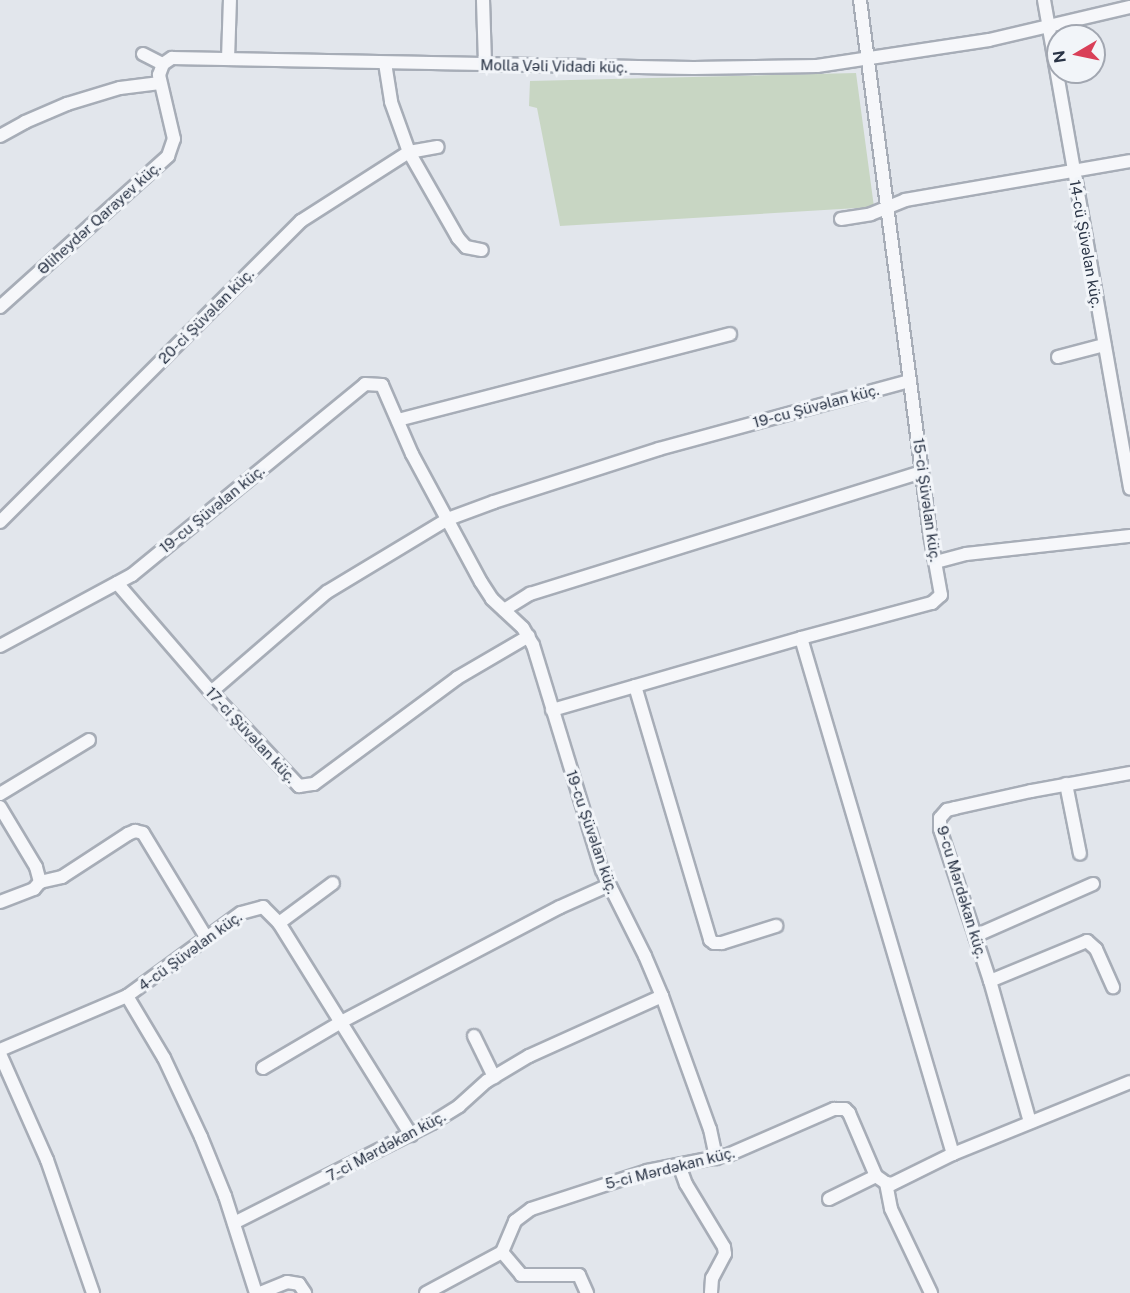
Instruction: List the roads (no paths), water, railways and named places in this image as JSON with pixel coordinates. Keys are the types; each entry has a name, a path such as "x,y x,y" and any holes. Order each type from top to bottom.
{"street":[{"path":"228,59 230,0"},
{"path":"483,0 485,65"},
{"name":"15-ci Şüvəlan küç.","path":"552,710 938,600 941,589 922,472 860,0"},
{"name":"14-cü Şüvəlan küç.","path":"1044,0 1049,24"},
{"name":"Molla Vəli Vidadi küç.","path":"1058,24 1130,7"},
{"name":"Molla Vəli Vidadi küç.","path":"163,64 178,57 485,65 778,68 867,60 989,40 1046,27"},
{"path":"0,136 25,122 67,104 113,90 160,83 159,75 163,64 143,54"},
{"path":"385,63 391,102 409,152 458,238 465,247 482,250"},
{"name":"Əliheydər Qarayev küç.","path":"0,307 168,156 174,139 160,83"},
{"name":"14-cü Şüvəlan küç.","path":"1059,84 1130,488"},
{"name":"20-ci Şüvəlan küç.","path":"0,522 301,221 409,152 438,147"},
{"path":"841,219 871,214 905,200 1130,161"},
{"path":"398,420 730,334"},
{"path":"1058,357 1104,345"},
{"name":"19-cu Şüvəlan küç.","path":"212,692 327,592 448,519 659,449 910,381"},
{"name":"19-cu Şüvəlan küç.","path":"0,646 132,575 365,384 382,385 412,454 481,582 492,599 529,636 609,885 645,956 662,996 710,1129 716,1158"},
{"path":"504,610 530,594 922,472"},
{"path":"936,562 966,554 1130,536"},
{"name":"17-ci Şüvəlan küç.","path":"117,583 294,783 306,786 314,784 457,678 529,636"},
{"path":"801,638 953,1154"},
{"path":"635,686 710,940 722,943 776,926"},
{"path":"0,794 88,740"},
{"name":"9-cu Mərdəkan küç.","path":"1030,1122 990,981 940,829 940,818 947,810 955,808 1130,773"},
{"path":"1066,784 1080,854"},
{"path":"0,807 36,867 40,882"},
{"path":"0,902 34,889 40,882 62,877 135,831 149,838 206,937"},
{"path":"279,923 333,883"},
{"path":"975,936 1093,884"},
{"path":"263,1068 341,1022 560,907 609,885"},
{"name":"4-cü Şüvəlan küç.","path":"0,1052 127,996 206,937 241,913 256,907 269,911 279,923 411,1135"},
{"path":"990,981 1087,941 1096,949 1113,987"},
{"path":"127,996 179,1088 215,1170 258,1293 287,1282 298,1284 305,1293"},
{"name":"7-ci Mərdəkan küç.","path":"234,1223 411,1135 452,1112 494,1077 529,1056 662,996"},
{"path":"474,1036 494,1077"},
{"path":"0,1052 48,1160 93,1293"},
{"path":"829,1200 881,1180 899,1181 953,1154 1130,1082"},
{"name":"5-ci Mərdəkan küç.","path":"502,1252 515,1221 531,1209 627,1177 739,1151 840,1108 849,1113 881,1180"},
{"path":"679,1165 686,1184 724,1247 723,1260 712,1278 711,1293"},
{"path":"881,1180 891,1209 931,1293"},
{"path":"426,1293 502,1252 521,1275 579,1275 587,1293"}]}
